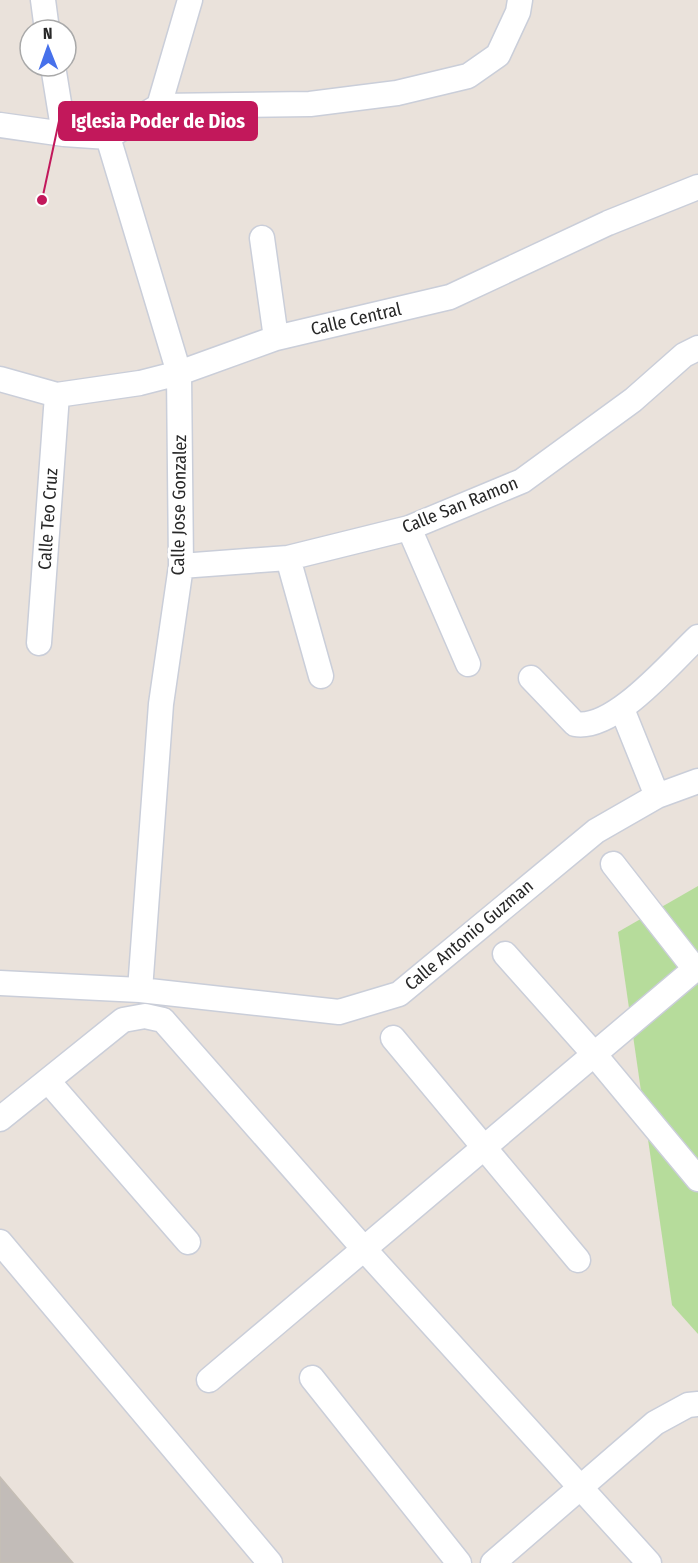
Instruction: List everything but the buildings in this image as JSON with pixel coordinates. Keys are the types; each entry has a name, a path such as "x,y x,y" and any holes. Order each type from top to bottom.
{"street":[{"path":"43,0 45,18"},
{"path":"159,106 190,0"},
{"path":"0,125 63,134 108,137 159,106 310,104 397,93 468,76 498,55 518,12 520,0"},
{"path":"55,78 63,134"},
{"name":"Calle Jose Gonzalez","path":"108,137 179,374 181,566 161,704 140,990"},
{"name":"Calle Central","path":"0,379 57,395 140,383 179,374 276,338 450,297 608,223 698,187"},
{"path":"262,238 276,338"},
{"name":"Calle San Ramon","path":"181,566 288,558 409,528 522,481 633,400 684,355 698,348"},
{"name":"Calle Teo Cruz","path":"39,643 57,395"},
{"path":"409,528 468,664"},
{"path":"288,558 321,676"},
{"path":"531,678 575,724 585,726 622,709 698,637"},
{"path":"622,709 657,796"},
{"name":"Calle Antonio Guzman","path":"0,983 140,990 339,1012 399,994 596,831 657,796 698,781"},
{"path":"209,1380 696,970 613,864"},
{"path":"505,954 594,1054 698,1179"},
{"path":"0,1119 123,1020 145,1016 163,1020 364,1249 649,1563"},
{"path":"393,1038 486,1146 578,1260"},
{"path":"48,1081 188,1242"},
{"path":"0,1242 270,1563"},
{"path":"312,1377 459,1563"},
{"path":"493,1563 654,1423 695,1410"}],"green space":[{"path":"698,886 698,1334 672,1305 618,932"}],"place":[{"name":"Iglesia Poder de Dios","path":"42,200"}]}
